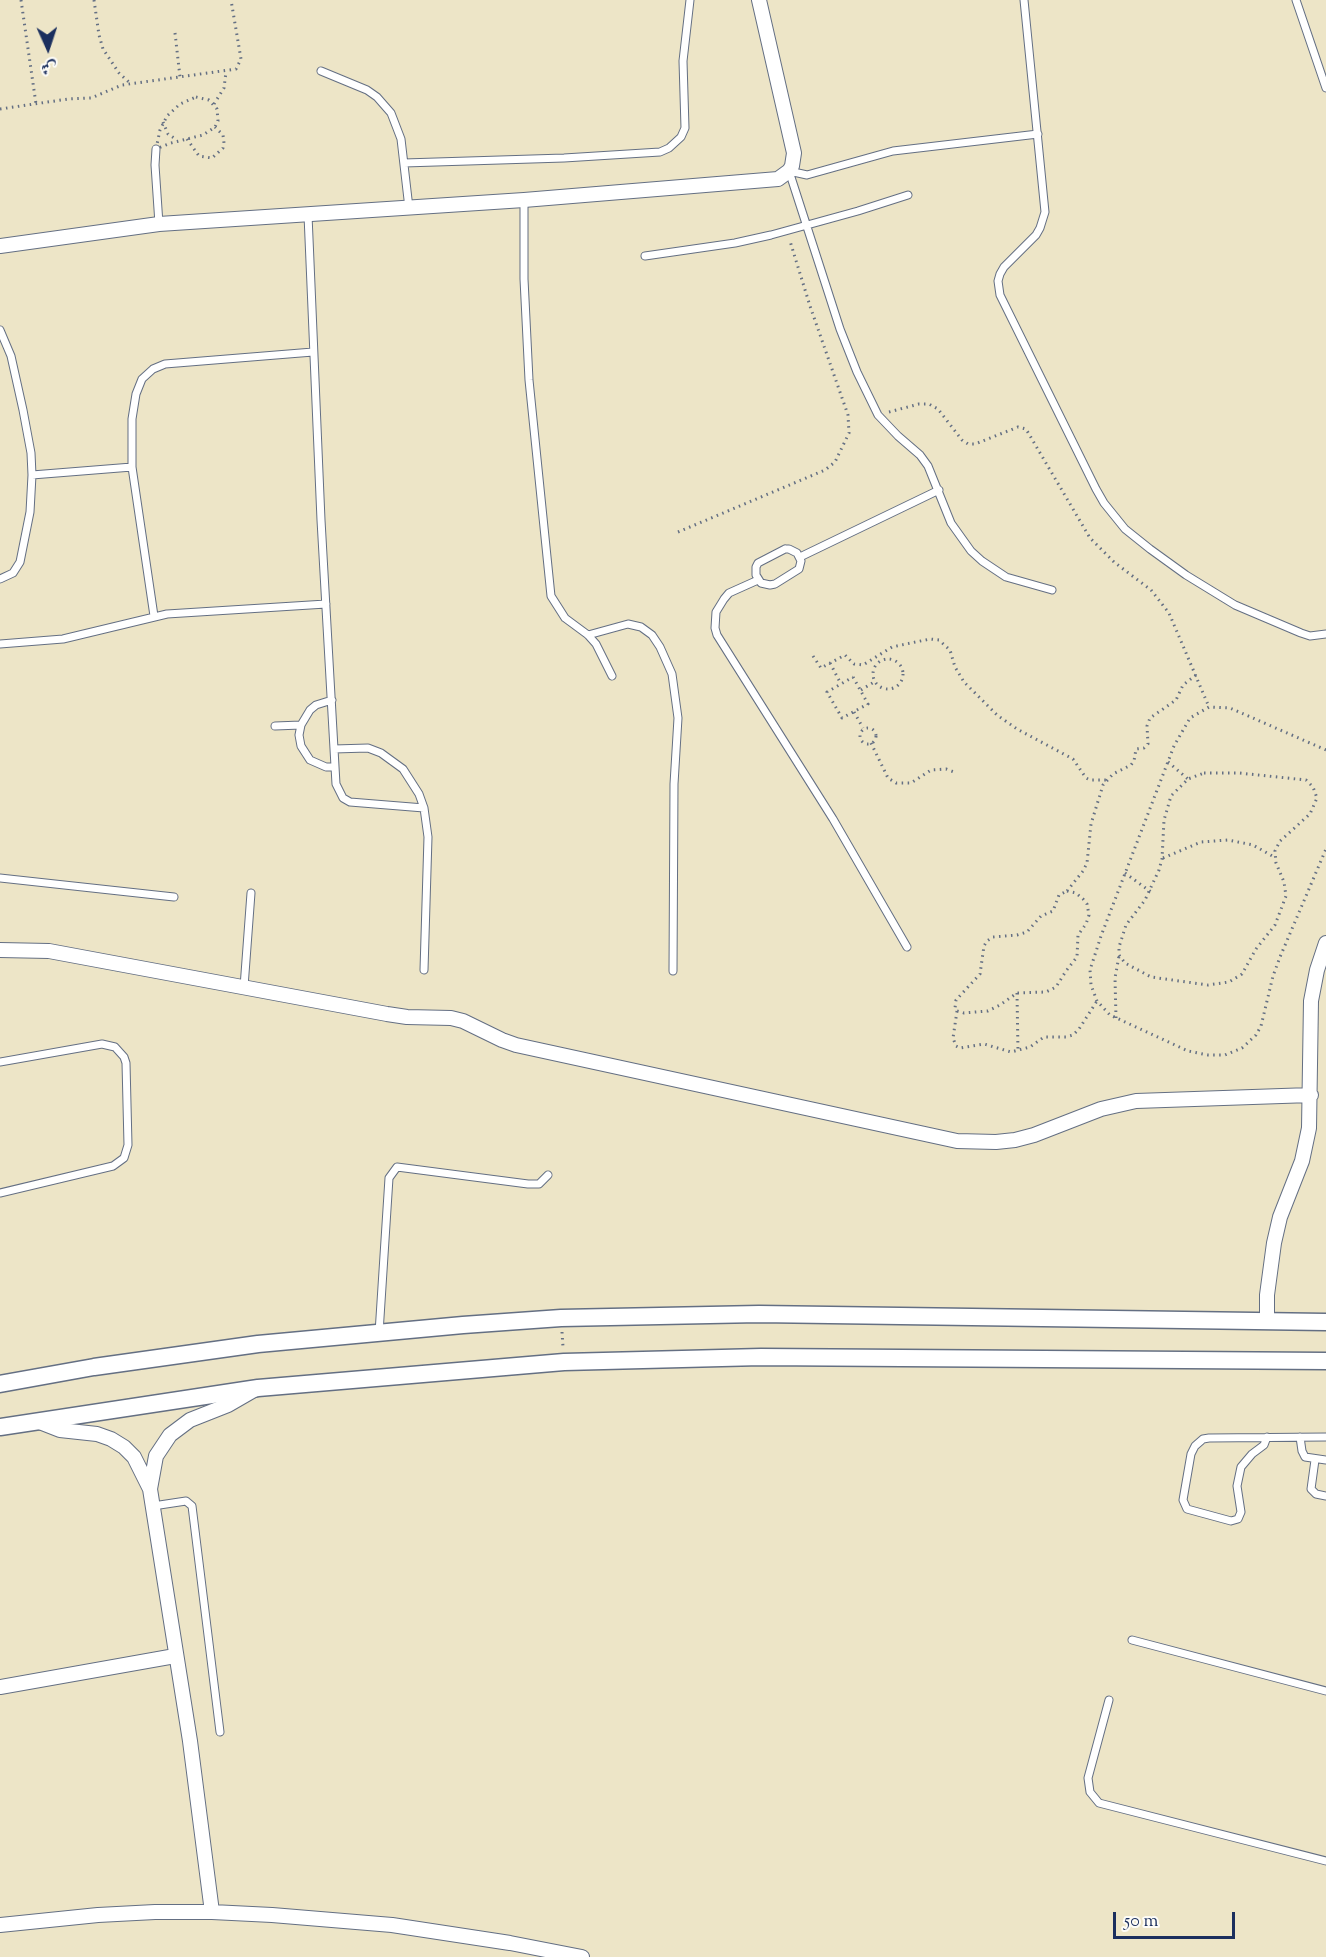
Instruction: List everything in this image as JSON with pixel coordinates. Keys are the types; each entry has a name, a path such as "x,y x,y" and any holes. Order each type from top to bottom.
{"street":[{"path":"0,246 159,224 772,181 789,171 794,153 759,0"},
{"path":"1267,1321 1267,1295 1274,1243 1280,1217 1304,1153 1309,1128 1311,1001 1317,970 1326,943"},
{"path":"0,950 50,951 387,1014 451,1018 468,1023 516,1045 957,1141 977,1143 1015,1140 1101,1109 1136,1101 1311,1095"},
{"path":"0,1384 258,1344 463,1324 561,1318 759,1314 1326,1322"},
{"path":"0,1427 34,1420 258,1388 564,1362 750,1357 1326,1360"},
{"path":"150,1489 156,1456 162,1445 175,1431 190,1420 228,1405 258,1388"},
{"path":"34,1420 60,1430 97,1434 111,1439 134,1457 150,1489 190,1741 212,1912"},
{"path":"0,1687 176,1656"},
{"path":"0,1925 98,1915 212,1912 282,1915 392,1925 510,1943 582,1957"}],"lane":[{"path":"404,163 564,159 660,152 669,148 676,143 685,128 683,61 690,0"},
{"path":"1024,0 1045,203 1043,220 1036,235 1004,267 998,281 998,288 1096,489 1114,517 1137,540 1210,590 1259,616 1301,633 1310,636 1326,634"},
{"path":"1296,0 1326,88"},
{"path":"321,71 367,90 385,105 398,129 409,208"},
{"path":"1038,134 893,151 807,175 789,171 853,361 878,415 920,455 928,466 951,523 960,537 982,561 1019,583 1052,591"},
{"path":"156,149 159,224"},
{"path":"645,256 735,243 787,231 908,195"},
{"path":"524,200 524,279 529,380 551,596 565,618 596,644 612,676"},
{"path":"308,215 326,604 335,767 339,791 343,798 350,802 424,808"},
{"path":"0,330 10,357 23,410 31,453 32,475 30,512 20,562 13,573 0,579"},
{"path":"154,616 132,467 132,419 136,394 142,379 153,369 165,364 313,352"},
{"path":"32,475 132,467"},
{"path":"800,557 939,490"},
{"path":"785,549 794,550 800,557 801,566 796,573 770,585 765,585 758,580 756,567 762,560 785,549"},
{"path":"758,580 729,593 724,599 716,612 717,635 833,819 907,947"},
{"path":"0,644 63,639 154,616 326,604"},
{"path":"588,635 621,625 641,627 647,630 656,641 672,674 678,718 674,784 673,970"},
{"path":"332,700 316,705 310,710 301,725 299,735 305,754 318,765 335,767"},
{"path":"275,726 301,725"},
{"path":"334,748 368,748 393,760 411,781 424,808 429,837 424,970"},
{"path":"0,878 174,897"},
{"path":"244,987 251,893"},
{"path":"0,1062 102,1044 115,1047 121,1051 126,1063 128,1145 123,1158 113,1166 0,1193"},
{"path":"379,1333 389,1178 397,1167 528,1184 539,1184 548,1175"},
{"path":"1267,1437 1264,1445 1241,1467 1237,1486 1241,1512 1238,1519 1231,1521 1186,1509 1183,1500 1191,1454 1198,1442 1209,1438 1267,1437 1326,1437"},
{"path":"1300,1437 1304,1455 1308,1459 1326,1460"},
{"path":"1315,1460 1311,1489 1316,1494 1326,1496"},
{"path":"153,1506 186,1501 192,1506 220,1732"},
{"path":"1132,1640 1326,1691"},
{"path":"1109,1700 1088,1778 1090,1792 1099,1803 1326,1861"}],"path":[{"path":"21,0 36,104"},
{"path":"94,0 99,35 104,49 119,74 130,84"},
{"path":"0,109 91,98 116,86 236,69 241,59 231,0"},
{"path":"175,33 180,77"},
{"path":"214,104 224,88 226,72"},
{"path":"203,98 214,104 218,115 215,127 203,135 156,149 163,122 173,110 189,99 203,98"},
{"path":"163,122 168,134 178,141"},
{"path":"187,139 199,156 212,158 223,148 224,143 223,135 215,127"},
{"path":"678,532 825,470 835,462 849,433 848,415 787,231"},
{"path":"878,415 919,404 929,404 938,409 962,440 968,444 975,444 1018,426 1026,429 1090,538 1114,562 1151,590 1169,613 1209,708"},
{"path":"813,656 821,668 845,655 854,664 863,665 892,647 930,639 939,640 950,650 955,668 964,682 997,715 1017,729 1073,759 1086,778 1106,780"},
{"path":"890,659 899,664 903,675 894,688 883,689 874,682 873,671 879,662 890,659"},
{"path":"830,663 841,684"},
{"path":"1098,1001 1073,1035 1044,1037 1030,1047 1018,1051 1005,1051 984,1044 960,1048 956,1046 953,1038 957,1011 956,1000 980,974 984,946 987,941 993,937 1027,932 1037,920 1053,911 1059,895 1067,891 1083,871 1087,862 1091,825 1106,780 1131,765 1136,749 1148,744 1147,726 1150,718 1176,700 1183,685 1196,675"},
{"path":"853,677 861,690 868,704 842,718 827,692 853,677"},
{"path":"861,690 874,682"},
{"path":"1326,750 1230,708 1209,708 1190,718 1168,762 1090,970 1091,985 1103,1009 1116,1018 1188,1051 1208,1055 1225,1054 1249,1043 1261,1026 1273,976 1326,849"},
{"path":"854,712 863,728"},
{"path":"863,728 874,730 876,737 872,743 864,744 861,741 859,734 863,728"},
{"path":"872,743 888,778 896,783 911,783 931,770 946,769 954,772"},
{"path":"1168,762 1188,779"},
{"path":"1116,1018 1115,978 1120,940 1126,925 1150,892 1162,859 1164,820 1167,808 1176,790 1188,779 1204,774 1239,773 1306,780 1310,783 1317,798 1314,807 1303,822 1280,841 1275,851 1274,857 1286,889 1285,903 1275,925 1256,949 1242,974 1219,985 1162,980 1151,977 1129,965 1119,955"},
{"path":"1162,859 1201,842 1221,840 1252,846 1274,857"},
{"path":"1125,873 1150,892"},
{"path":"957,1011 964,1013 988,1011 1017,993 1046,992 1059,984 1077,957 1078,934 1088,920 1089,910 1083,899 1076,893 1067,891"},
{"path":"1017,993 1018,1051"},
{"path":"561,1318 564,1362"}]}
